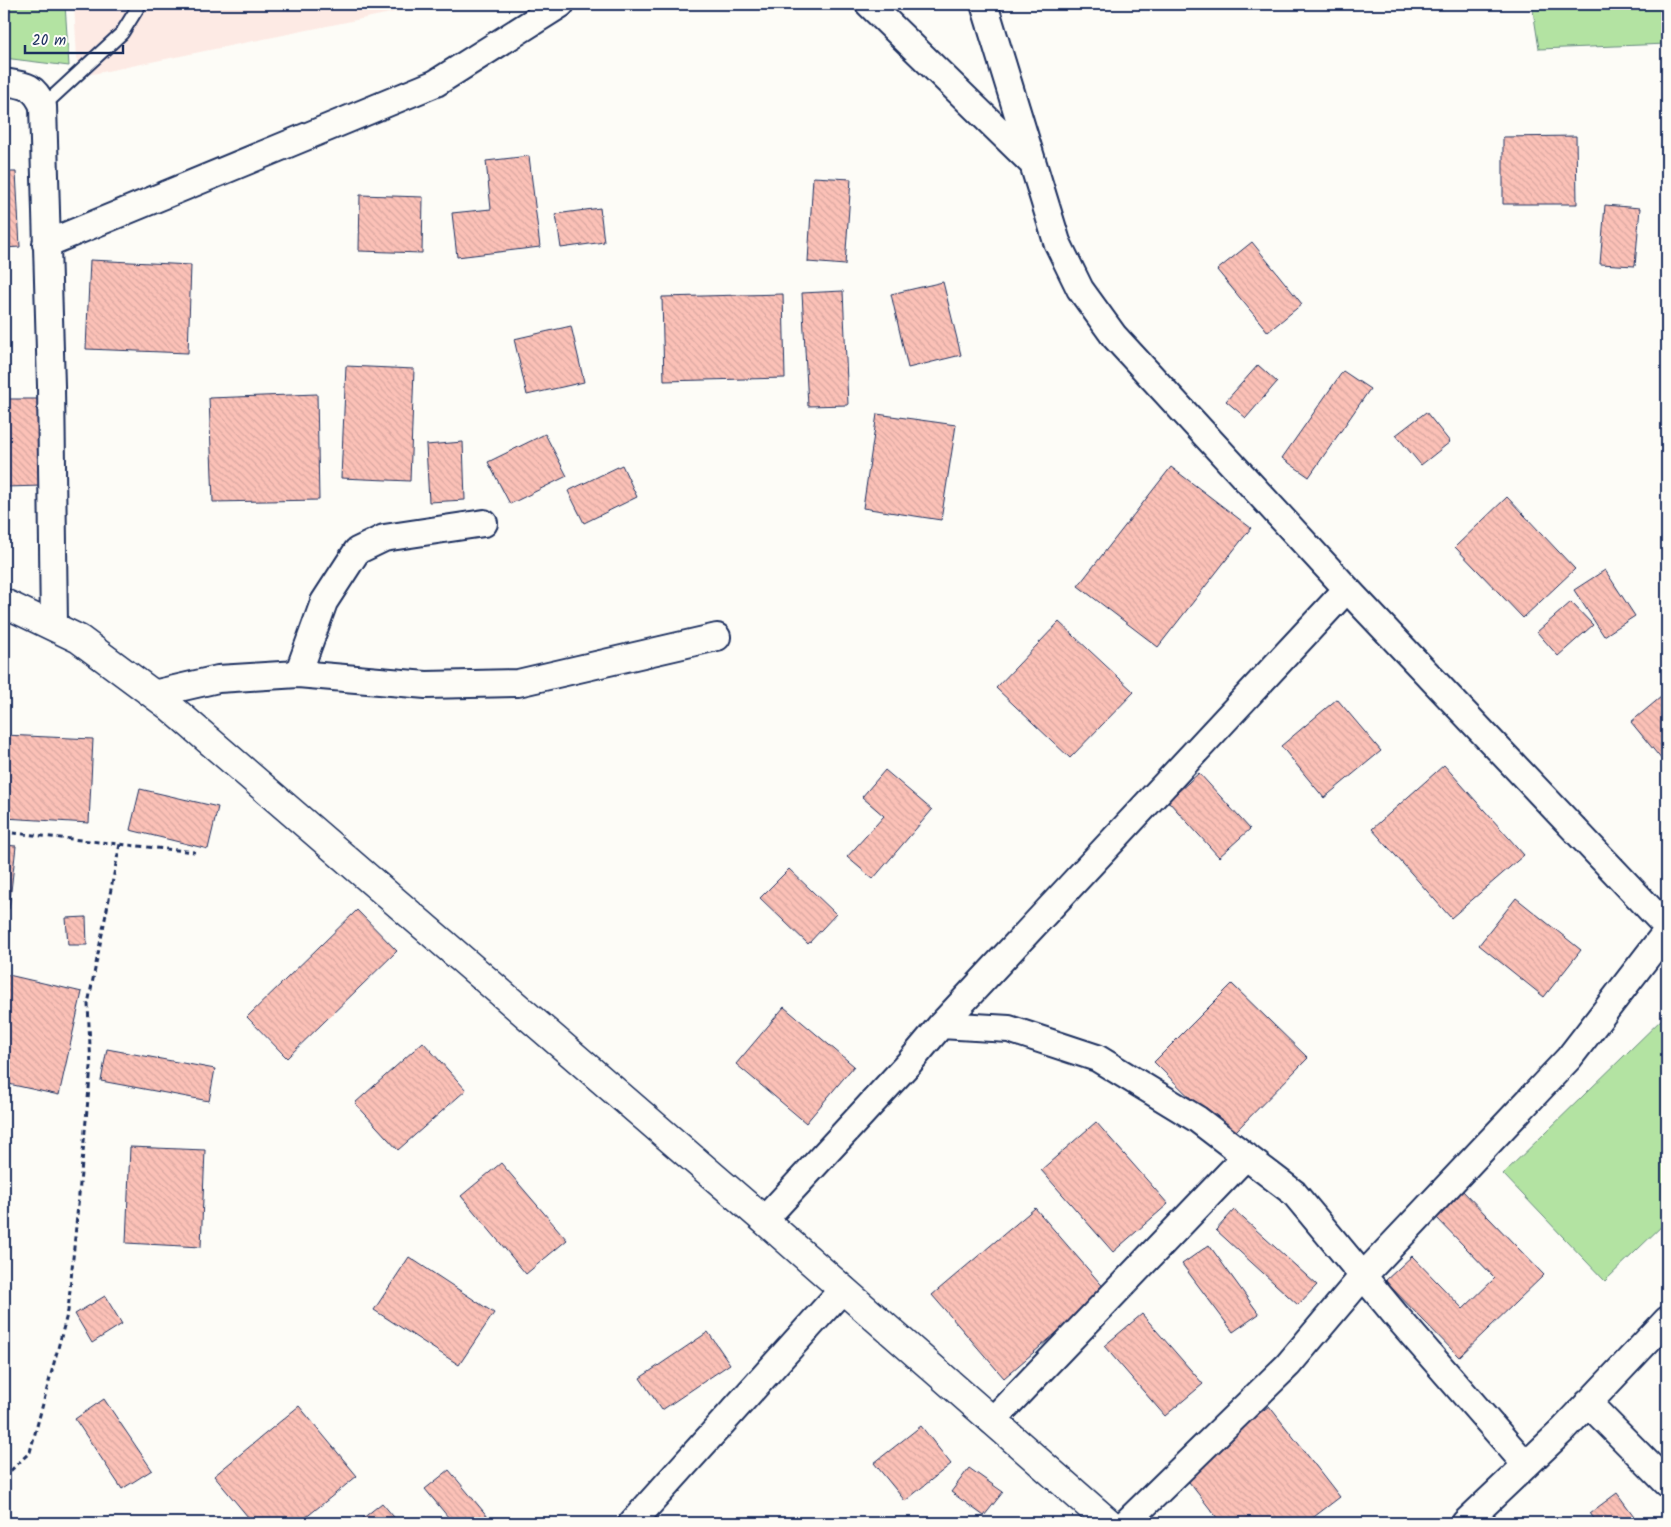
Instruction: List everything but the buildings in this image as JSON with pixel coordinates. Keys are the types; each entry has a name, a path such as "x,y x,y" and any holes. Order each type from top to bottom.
{"street":[{"path":"46,244 436,83 561,4"},
{"path":"869,4 1033,164"},
{"path":"984,4 1057,242 1080,290 1114,336 1347,589 1667,929 1568,1058 1363,1276 1288,1366 1126,1523"},
{"path":"4,82 24,85 37,93 43,106 51,386 54,626"},
{"path":"298,674 324,602 358,552 384,538 484,523"},
{"path":"764,1220 909,1063 941,1025 1347,589"},
{"path":"4,603 79,640 153,694 764,1220 1110,1523"},
{"path":"153,694 218,679 298,674 426,685 518,683 717,637"},
{"path":"941,1025 1009,1030 1097,1058 1197,1119 1294,1193 1526,1465"},
{"path":"992,1420 1246,1156"},
{"path":"632,1523 842,1289"},
{"path":"1464,1523 1526,1465 1667,1320"},
{"path":"1588,1403 1667,1483"}],"lane":[{"path":"43,106 122,33 140,4"}],"path":[{"path":"4,832 195,852"},
{"path":"4,1477 30,1452 68,1311 91,1067 88,1004 120,844"}],"shaded area":[{"path":"74,4 434,4 78,77"}],"green space":[{"path":"4,4 65,4 69,66 4,58"},
{"path":"1532,4 1667,4 1667,44 1539,49"},
{"path":"1667,1014 1667,1221 1605,1281 1503,1174"}]}
